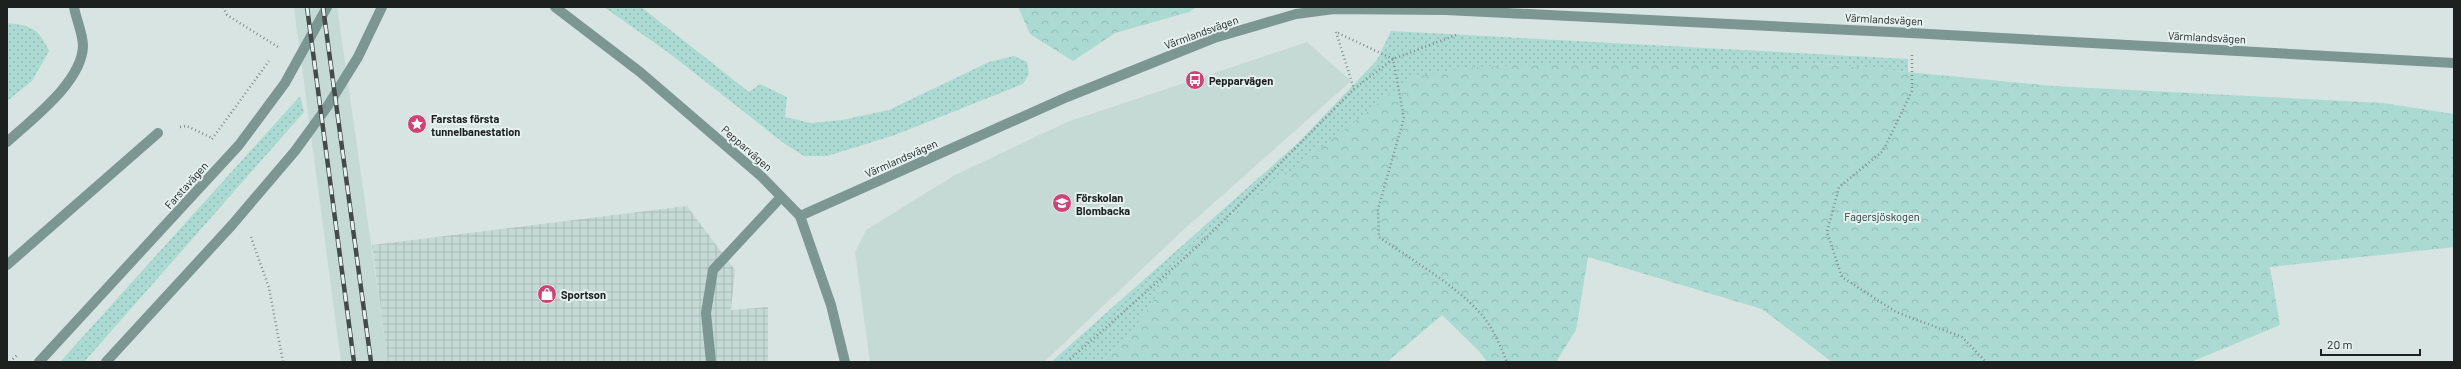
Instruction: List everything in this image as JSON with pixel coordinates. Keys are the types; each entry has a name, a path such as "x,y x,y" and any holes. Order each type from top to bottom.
{"street":[{"path":"7,142 50,103 76,71 83,46 74,7"},
{"name":"Farstavägen","path":"39,362 239,145 285,83 327,7"},
{"path":"106,362 232,225 295,151 327,107 358,57 382,7"},
{"name":"Pepparvägen","path":"555,7 640,72 762,177 800,216 831,305 845,362"},
{"name":"Värmlandsvägen","path":"800,216 1067,98 1214,38 1296,14 1334,9 1423,8 2454,63"},
{"path":"7,265 158,133"},
{"path":"711,362 706,313 713,270 781,197"}],"path":[{"path":"223,7 227,15 279,48"},
{"path":"1354,88 1336,32 1393,59"},
{"path":"1067,362 1199,245 1354,88 1393,59 1460,33"},
{"path":"1911,33 1912,91 1883,151 1839,187 1827,232 1842,277 1896,312 1962,337 1986,362"},
{"path":"274,54 283,41"},
{"path":"1393,59 1404,118 1378,209 1379,237 1444,283 1481,314 1498,340 1507,362"},
{"path":"208,144 270,60"},
{"path":"158,133 187,126 212,138"},
{"path":"251,236 269,288 283,362"},
{"path":"10,362 21,350"}],"shaded area":[{"path":"294,7 337,7 388,362 341,362"},
{"name":"Förskolan Blombacka","path":"1307,42 1351,81 1181,232 1044,362 870,362 855,252 866,230 955,175 1067,122"},
{"path":"687,206 735,270 731,310 768,307 768,362 388,362 372,245"}],"green space":[{"path":"604,7 641,7 749,92 760,84 787,97 785,117 811,123 842,120 889,110 989,62 1014,56 1027,62 1029,74 1023,84 895,135 827,156 804,156 785,144 669,53"},
{"path":"1018,7 1197,7 1189,12 1115,33 1073,61 1030,34"},
{"path":"7,23 22,25 38,33 49,51 32,81 7,101"},
{"path":"1391,31 1908,59 1908,72 1814,63 1598,63 1291,171 1192,244 1127,339 1101,362 1051,362 1299,142 1377,60"},
{"name":"Fagersjöskogen","path":"1598,63 1814,63 2053,86 2383,103 2454,114 2454,247 2270,267 2280,325 2191,362 1832,362 1762,309 1588,257 1576,330 1556,362 1487,362 1479,351 1442,315 1387,362 1101,362 1127,339 1192,244 1291,171 1412,77 1474,67"},
{"path":"300,96 304,112 84,362 60,362"}],"railway":[{"path":"307,7 354,362"},
{"path":"323,7 371,362"}],"place":[{"name":"Pepparvägen","path":"1195,80"},
{"name":"Farstas första tunnelbanestation","path":"417,124"},
{"name":"Förskolan Blombacka","path":"1062,203"},
{"name":"Sportson","path":"547,294"}]}
